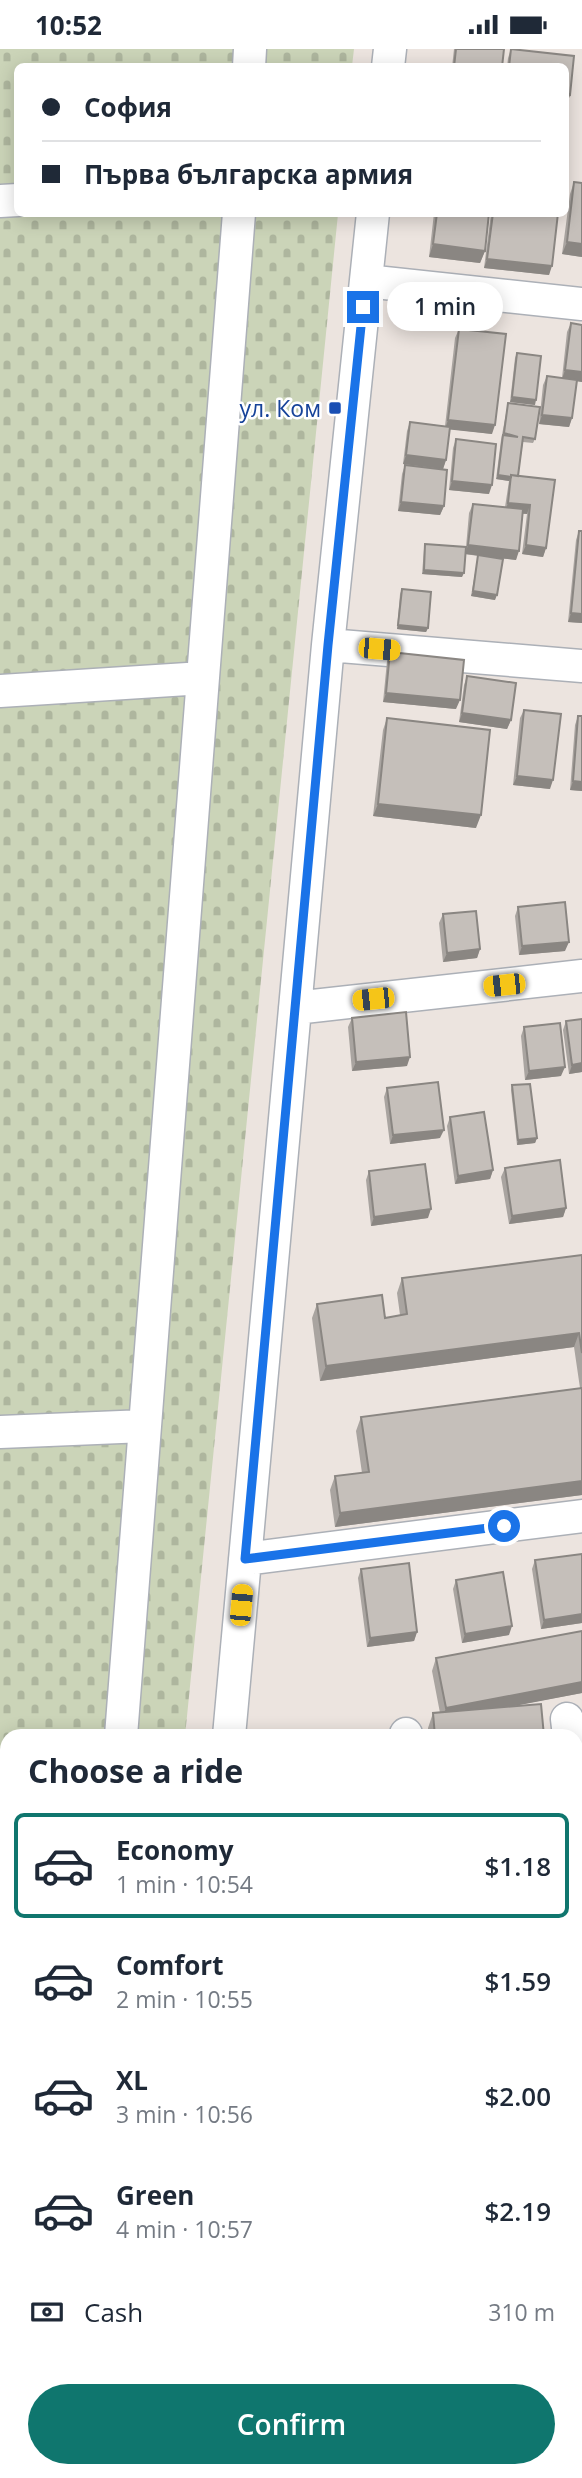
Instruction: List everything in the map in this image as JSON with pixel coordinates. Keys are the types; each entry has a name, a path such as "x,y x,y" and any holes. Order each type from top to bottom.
{"street":[{"path":"122,1729 239,217"},
{"path":"230,1729 328,645 373,217"},
{"path":"366,281 582,304"},
{"path":"328,645 582,666"},
{"path":"0,691 203,678"},
{"path":"295,1008 582,976"},
{"path":"0,1432 145,1426"},
{"path":"245,1559 582,1516"},
{"path":"566,2478 582,2478"}],"green space":[{"path":"0,49 354,49 352,63 14,63 14,217 338,217 186,1729 0,1729"}],"building":[{"path":"456,49 504,49 502,63 454,63"},
{"path":"511,49 574,56 570,95 569,63 509,63"},
{"path":"574,182 582,183 582,244 567,242"},
{"path":"436,217 489,217 485,251 433,244"},
{"path":"492,217 558,217 552,266 487,259"},
{"path":"571,323 582,325 582,372 565,370"},
{"path":"459,329 506,334 495,425 448,420"},
{"path":"517,353 541,356 536,400 512,397"},
{"path":"547,376 577,380 572,418 542,415"},
{"path":"508,403 540,407 535,439 523,437 518,476 511,477 498,475 503,435 518,437 504,433"},
{"path":"410,422 450,427 446,460 406,455"},
{"path":"456,439 496,444 492,485 452,481"},
{"path":"405,465 447,470 444,506 401,502"},
{"path":"511,475 555,480 546,548 526,545 530,505 508,503"},
{"path":"473,504 523,509 519,551 468,545"},
{"path":"579,531 582,531 582,614 571,613"},
{"path":"425,544 466,547 464,573 424,570"},
{"path":"478,555 503,559 497,595 473,591"},
{"path":"402,589 431,592 428,628 398,625"},
{"path":"390,652 464,660 460,700 386,693"},
{"path":"467,676 516,683 511,720 462,713"},
{"path":"524,710 561,714 553,780 517,776"},
{"path":"578,716 582,716 582,782 573,781"},
{"path":"387,718 490,730 481,815 378,804"},
{"path":"565,902 569,942 522,946 518,907"},
{"path":"476,911 480,949 447,953 443,914"},
{"path":"406,1012 410,1057 356,1062 352,1018"},
{"path":"582,1019 582,1063 572,1065 566,1021"},
{"path":"560,1023 565,1067 529,1071 524,1027"},
{"path":"438,1082 444,1130 393,1135 387,1088"},
{"path":"530,1084 537,1138 518,1140 512,1085"},
{"path":"484,1112 493,1170 458,1176 450,1117"},
{"path":"560,1160 566,1208 512,1216 505,1168"},
{"path":"425,1164 431,1209 374,1217 369,1171"},
{"path":"582,1255 582,1353 579,1333 326,1366 317,1304 382,1295 385,1318 407,1314 402,1278"},
{"path":"582,1388 582,1481 340,1513 335,1476 369,1472 361,1417"},
{"path":"582,1554 582,1614 544,1620 535,1560"},
{"path":"409,1563 417,1632 370,1638 361,1569"},
{"path":"503,1572 512,1626 465,1634 456,1580"},
{"path":"582,1631 582,1682 446,1708 436,1658"},
{"path":"541,1704 543,1729 434,1729 433,1713"}],"place":[{"name":"ул. Ком","path":"335,408"}],"route":[{"path":"363,307 328,645 245,1559 504,1526"}]}
